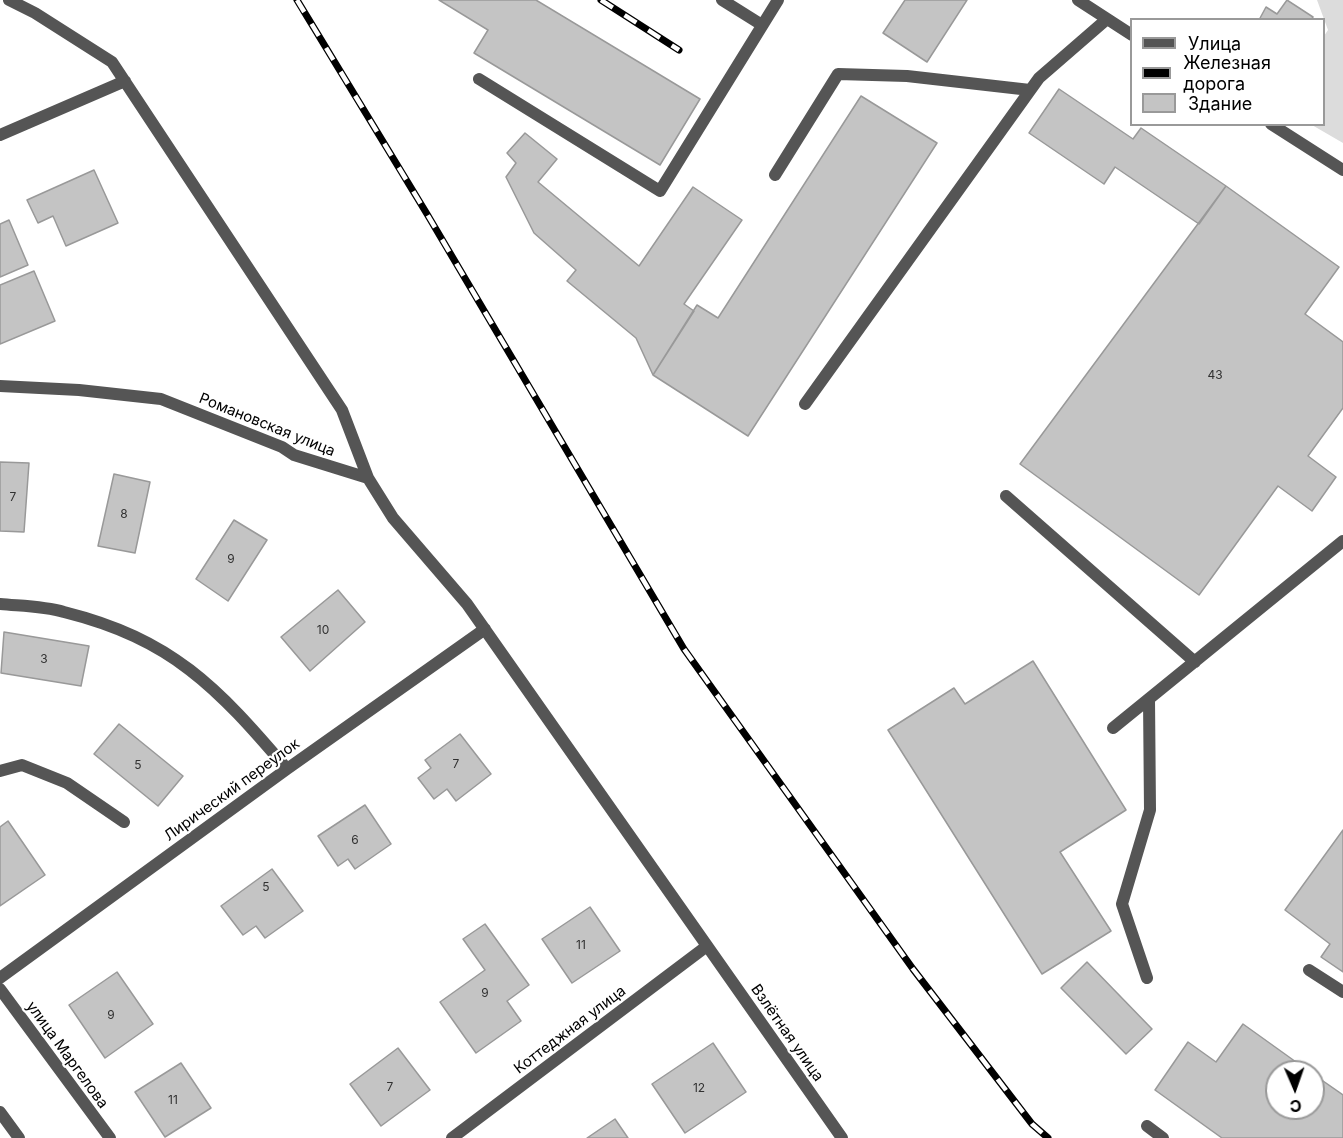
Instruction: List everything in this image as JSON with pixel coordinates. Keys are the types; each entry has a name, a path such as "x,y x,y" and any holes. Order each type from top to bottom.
{"street":[{"path":"9,0 35,13 112,62 342,410 368,478 393,518 467,603 485,629"},
{"path":"722,0 762,25"},
{"path":"479,79 660,191 778,0"},
{"path":"1078,0 1130,34"},
{"path":"805,404 1039,78 1107,19"},
{"path":"776,175 838,74 907,76 1030,90"},
{"path":"0,135 124,81"},
{"path":"1275,126 1343,170"},
{"name":"Романовская улица","path":"0,387 79,390 161,399 282,447 294,455 368,478"},
{"path":"1006,496 1195,662"},
{"path":"1113,728 1343,541"},
{"path":"0,604 62,611 117,628 183,663 232,705 287,769"},
{"name":"Лирический переулок","path":"0,978 287,769 485,629"},
{"name":"Взлётная улица","path":"485,629 842,1138"},
{"path":"1147,978 1122,903 1150,810 1149,699"},
{"path":"0,771 22,765 56,779 124,822"},
{"name":"Коттеджная улица","path":"452,1138 707,946"},
{"path":"1310,970 1343,992"},
{"name":"улица Маргелова","path":"0,989 110,1138"},
{"path":"0,1112 19,1138"},
{"path":"1146,1126 1163,1138"}],"shaded area":[{"path":"1317,0 1343,0 1343,143 1314,126 1325,126 1325,34 1328,30"}],"building":[{"path":"439,0 536,0 700,99 660,165 474,53 488,30"},
{"path":"905,0 967,0 927,62 883,33"},
{"path":"1287,0 1313,17 1260,18 1266,7 1277,14"},
{"path":"1059,89 1133,139 1141,128 1226,186 1199,224 1115,167 1104,184 1029,133"},
{"path":"861,96 937,143 748,436 653,375 697,305 718,318"},
{"path":"525,133 557,159 538,182 639,266 693,187 742,220 684,304 694,311 653,375 636,338 567,281 576,270 534,233 506,177 516,163 507,153"},
{"path":"94,170 118,223 66,246 53,216 38,223 27,200"},
{"path":"1226,186 1339,267 1305,314 1343,342 1343,408 1308,456 1336,477 1312,511 1278,486 1199,595 1020,464"},
{"path":"9,220 28,265 0,277 0,224"},
{"path":"34,271 55,321 0,344 0,285"},
{"path":"0,462 29,463 24,532 0,531"},
{"path":"114,474 150,482 135,553 98,546"},
{"path":"234,520 267,540 228,601 196,579"},
{"path":"338,590 365,622 310,671 281,637"},
{"path":"4,632 89,646 81,686 1,673"},
{"path":"1033,661 1126,810 1060,852 1111,931 1042,974 888,730 954,688 965,704"},
{"path":"119,724 183,776 158,806 94,754"},
{"path":"460,734 491,774 456,801 447,789 434,799 418,778 431,768 425,760"},
{"path":"365,805 391,844 355,869 348,859 338,866 318,836"},
{"path":"8,821 45,875 0,906 0,827"},
{"path":"1343,830 1343,972 1321,957 1330,944 1285,910"},
{"path":"272,869 303,911 265,938 256,926 243,935 221,906"},
{"path":"590,907 620,951 572,983 542,939"},
{"path":"485,924 529,985 507,1001 521,1021 476,1053 440,1002 485,970 463,939"},
{"path":"1087,962 1152,1029 1126,1054 1061,988"},
{"path":"117,972 153,1024 105,1058 69,1005"},
{"path":"1243,1024 1293,1060 1265,1060 1265,1120 1325,1120 1325,1082 1343,1095 1343,1138 1222,1138 1155,1090 1188,1042 1216,1062"},
{"path":"713,1043 746,1092 685,1133 652,1084"},
{"path":"398,1048 430,1090 381,1126 350,1084"},
{"path":"181,1063 211,1108 165,1137 135,1092"},
{"path":"615,1119 628,1138 587,1138"}],"railway":[{"path":"297,0 427,214 684,649 913,969 1032,1124 1048,1138"},
{"path":"601,0 679,50"}]}
